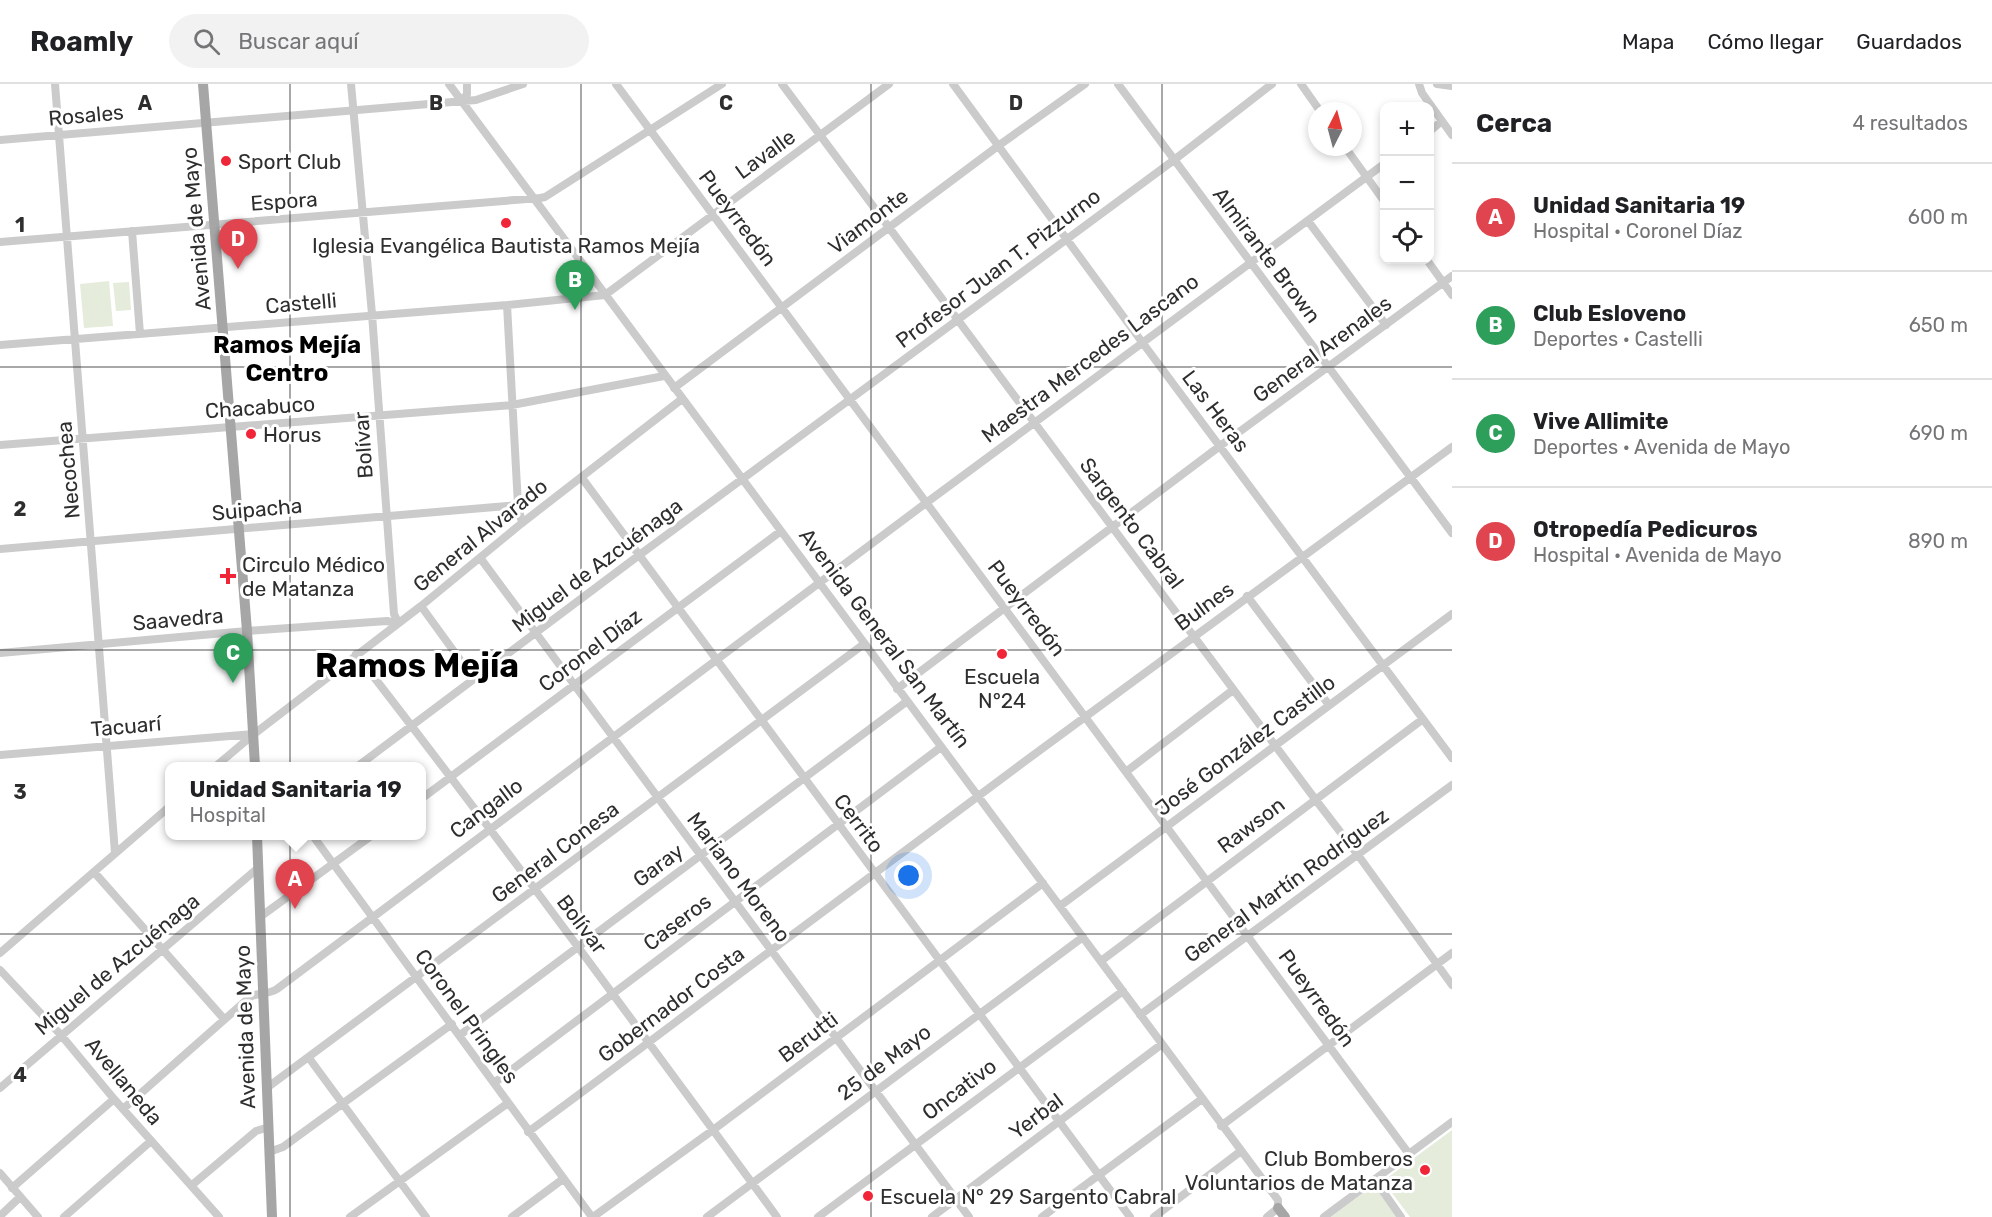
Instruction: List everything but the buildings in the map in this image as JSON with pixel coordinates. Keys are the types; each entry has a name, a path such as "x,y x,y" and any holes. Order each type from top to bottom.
{"main road":[{"name":"Avenida de Mayo","path":"203,84 224,328 255,761"},
{"name":"Avenida de Mayo","path":"257,840 272,1217"}],"street":[{"name":"Necochea","path":"55,84 69,236 115,853"},
{"name":"Bolívar","path":"351,84 372,314 396,624"},
{"name":"Avenida General San Martín","path":"449,84 1278,1200 1281,1212"},
{"path":"462,100 467,94 467,84"},
{"name":"Rosales","path":"0,140 476,100 523,84"},
{"name":"Pueyrredón","path":"616,84 1409,1154"},
{"path":"534,200 545,197 722,84"},
{"name":"Sargento Cabral","path":"782,84 1358,855 1452,985"},
{"name":"Lavalle","path":"605,295 889,84"},
{"name":"Las Heras","path":"952,84 1452,758"},
{"name":"Viamonte","path":"674,388 998,146 1086,84"},
{"name":"Almirante Brown","path":"1118,84 1452,533"},
{"name":"Profesor Juan T. Pizzurno","path":"743,478 1174,160 1272,84"},
{"path":"1301,84 1314,102"},
{"path":"1419,84 1422,93 1452,135"},
{"path":"1437,84 1452,86"},
{"path":"1434,128 1442,121"},
{"path":"1352,156 1380,195"},
{"name":"Maestra Mercedes Lascano","path":"819,583 1380,167"},
{"name":"Espora","path":"0,242 534,200"},
{"path":"1308,221 1386,325"},
{"path":"132,231 140,334"},
{"path":"1429,264 1452,295"},
{"name":"General Arenales","path":"897,689 1111,527 1452,276"},
{"name":"Castelli","path":"0,345 605,295"},
{"path":"507,304 518,505 522,523"},
{"name":"Chacabuco","path":"0,445 512,405 664,376"},
{"name":"General Alvarado","path":"221,762 682,399"},
{"name":"Bulnes","path":"979,796 1302,555 1452,447"},
{"name":"Cerrito","path":"582,478 1130,1217"},
{"name":"Miguel de Azcuénaga","path":"363,762 743,478"},
{"name":"Suipacha","path":"0,549 518,505"},
{"name":"Coronel Díaz","path":"426,795 782,531"},
{"name":"Mariano Moreno","path":"481,559 969,1217"},
{"name":"Cangallo","path":"123,1109 250,997 255,994 272,993 819,583"},
{"path":"1247,596 1329,705"},
{"path":"421,606 474,680"},
{"name":"José González Castillo","path":"1060,906 1452,614"},
{"name":"Saavedra","path":"0,653 247,631 387,621 396,624"},
{"name":"General Conesa","path":"268,1087 864,644"},
{"name":"Bolívar","path":"356,654 613,993 777,1217"},
{"path":"1127,771 1233,690"},
{"name":"Garay","path":"460,1035 906,702"},
{"name":"Rawson","path":"1101,961 1424,719"},
{"name":"Tacuarí","path":"0,755 254,734"},
{"name":"Caseros","path":"494,1083 941,747"},
{"name":"General Martín Rodríguez","path":"1140,1015 1452,785"},
{"name":"Gobernador Costa","path":"528,1132 979,796"},
{"path":"0,953 165,810"},
{"name":"Coronel Pringles","path":"316,840 460,1035 528,1132 593,1217"},
{"path":"260,917 366,840"},
{"name":"Miguel de Azcuénaga","path":"0,1088 258,868"},
{"path":"94,872 224,1019"},
{"name":"Berutti","path":"593,1217 1043,883"},
{"name":"25 de Mayo","path":"707,1217 1083,936"},
{"path":"1221,1126 1452,953"},
{"name":"Avellaneda","path":"0,970 61,1035 114,1099 219,1217"},
{"name":"Oncativo","path":"818,1217 1123,991"},
{"path":"269,1152 283,1147 452,1024"},
{"name":"Yerbal","path":"932,1217 1162,1044"},
{"path":"309,1058 426,1217"},
{"path":"12,1188 114,1099"},
{"path":"1042,1217 1202,1099"},
{"path":"351,1217 508,1103"},
{"path":"1324,1217 1452,1122"},
{"path":"192,1185 256,1131 269,1127"},
{"path":"64,1217 151,1141"},
{"path":"1154,1217 1241,1151"},
{"path":"0,1173 38,1217"},
{"path":"512,1217 563,1179"},
{"path":"1375,1180 1401,1217"},
{"path":"0,1215 20,1197"},
{"path":"1267,1217 1281,1212"}],"green space":[{"path":"109,281 113,326 84,328 80,284"},
{"path":"129,282 131,310 116,311 113,283"},
{"name":"Club Bomberos Voluntarios de Matanza","path":"1452,1130 1452,1217 1410,1217 1383,1181"},
{"path":"1370,1188 1378,1189 1398,1217 1331,1217"}],"place":[{"name":"Sport Club","path":"226,161"},
{"name":"Iglesia Evangélica Bautista Ramos Mejía","path":"506,223"},
{"name":"Otropedía Pedicuros","path":"238,269"},
{"name":"Club Esloveno","path":"575,310"},
{"name":"Horus","path":"251,434"},
{"name":"Circulo Médico de Matanza","path":"228,576"},
{"name":"Escuela N°24","path":"1002,654"},
{"name":"Vive Allimite","path":"233,683"},
{"name":"Unidad Sanitaria 19","path":"295,909"},
{"name":"Club Bomberos Voluntarios de Matanza","path":"1425,1170"},
{"name":"Escuela N° 29 Sargento Cabral","path":"868,1196"}],"district":[{"name":"Ramos Mejía Centro","path":"287,359"},
{"name":"Ramos Mejía","path":"417,665"}]}
